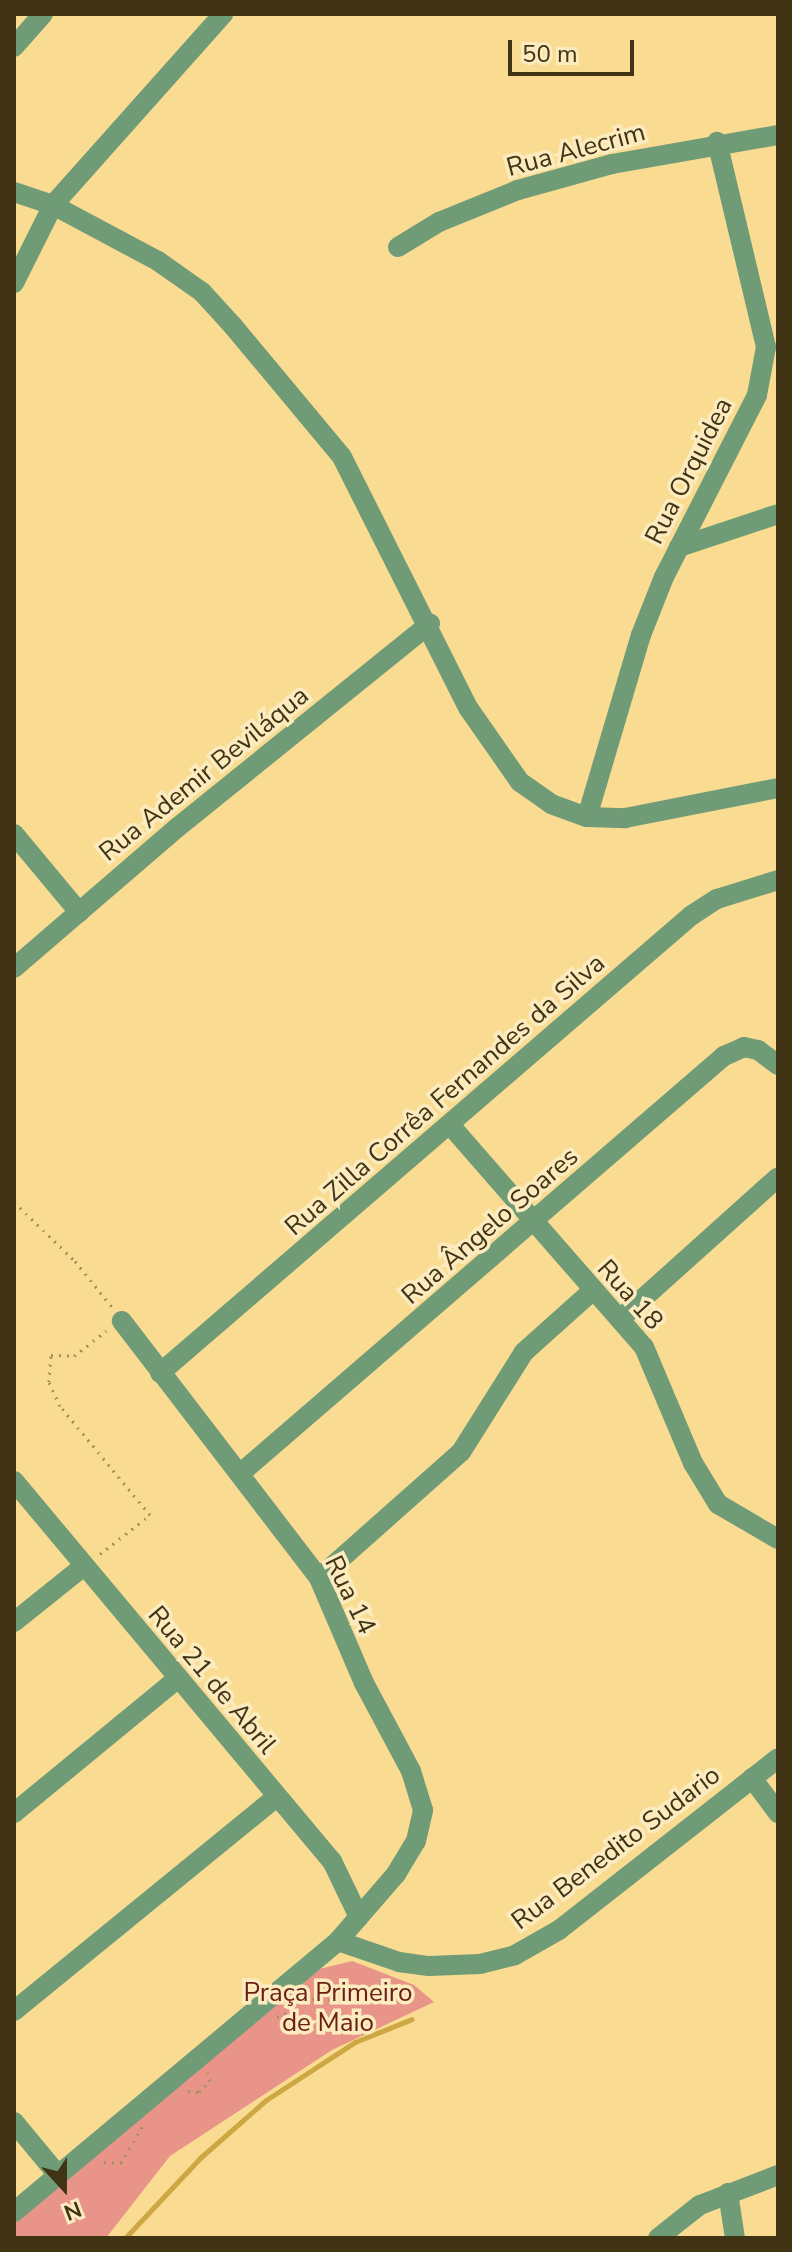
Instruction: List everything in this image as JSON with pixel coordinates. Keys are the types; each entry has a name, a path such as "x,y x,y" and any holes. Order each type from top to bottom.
{"street":[{"path":"14,47 43,14"},
{"path":"14,283 53,205 223,14"},
{"name":"Rua Alecrim","path":"398,247 439,222 518,190 717,142 778,135"},
{"name":"Rua Orquidea","path":"587,817 641,635 679,547 757,395 766,347 717,142"},
{"path":"14,192 53,205 158,261 202,292 233,326 342,457 430,624 469,709 520,782 551,804 587,817 638,816 778,788"},
{"path":"679,547 778,514"},
{"name":"Rua Ademir Beviláqua","path":"14,968 430,624"},
{"path":"14,834 79,912"},
{"name":"Rua Zilla Corrêa Fernandes da Silva","path":"160,1373 451,1126 692,915 717,899 778,880"},
{"name":"Rua Ângelo Soares","path":"242,1472 534,1224 724,1056 744,1047 758,1050 778,1065"},
{"name":"Rua 18","path":"451,1126 591,1292 620,1319 658,1373 704,1486 718,1504 770,1535"},
{"path":"620,1319 778,1177"},
{"path":"319,1578 461,1452 524,1352 591,1292"},
{"name":"Rua 14","path":"14,2212 338,1941 409,1852 423,1810 411,1771 364,1683 319,1578 242,1472 115,1321"},
{"name":"Rua 21 de Abril","path":"14,1481 275,1798 332,1861 359,1917"},
{"path":"770,1535 778,1517"},
{"path":"14,1622 84,1566"},
{"path":"14,1813 177,1679"},
{"name":"Rua Benedito Sudario","path":"338,1941 388,1959 429,1966 480,1964 515,1955 559,1930 778,1758"},
{"path":"752,1778 778,1813"},
{"path":"14,2011 275,1798"},
{"path":"14,2122 58,2175"},
{"path":"658,2238 682,2217 728,2193 778,2175"},
{"path":"728,2193 735,2238"}],"path":[{"path":"14,1202 75,1261 116,1313 115,1321 81,1353 51,1355 49,1382 60,1406 150,1515 84,1566"},
{"path":"304,1998 377,2003 397,1998 429,1966"}],"green space":[{"name":"Praça Primeiro de Maio","path":"352,1961 414,1985 434,2002 332,2050 170,2156 106,2238 14,2238 14,2220 307,1972"}],"waterway":[{"path":"125,2238 200,2158 266,2100 355,2042 412,2019"}]}
